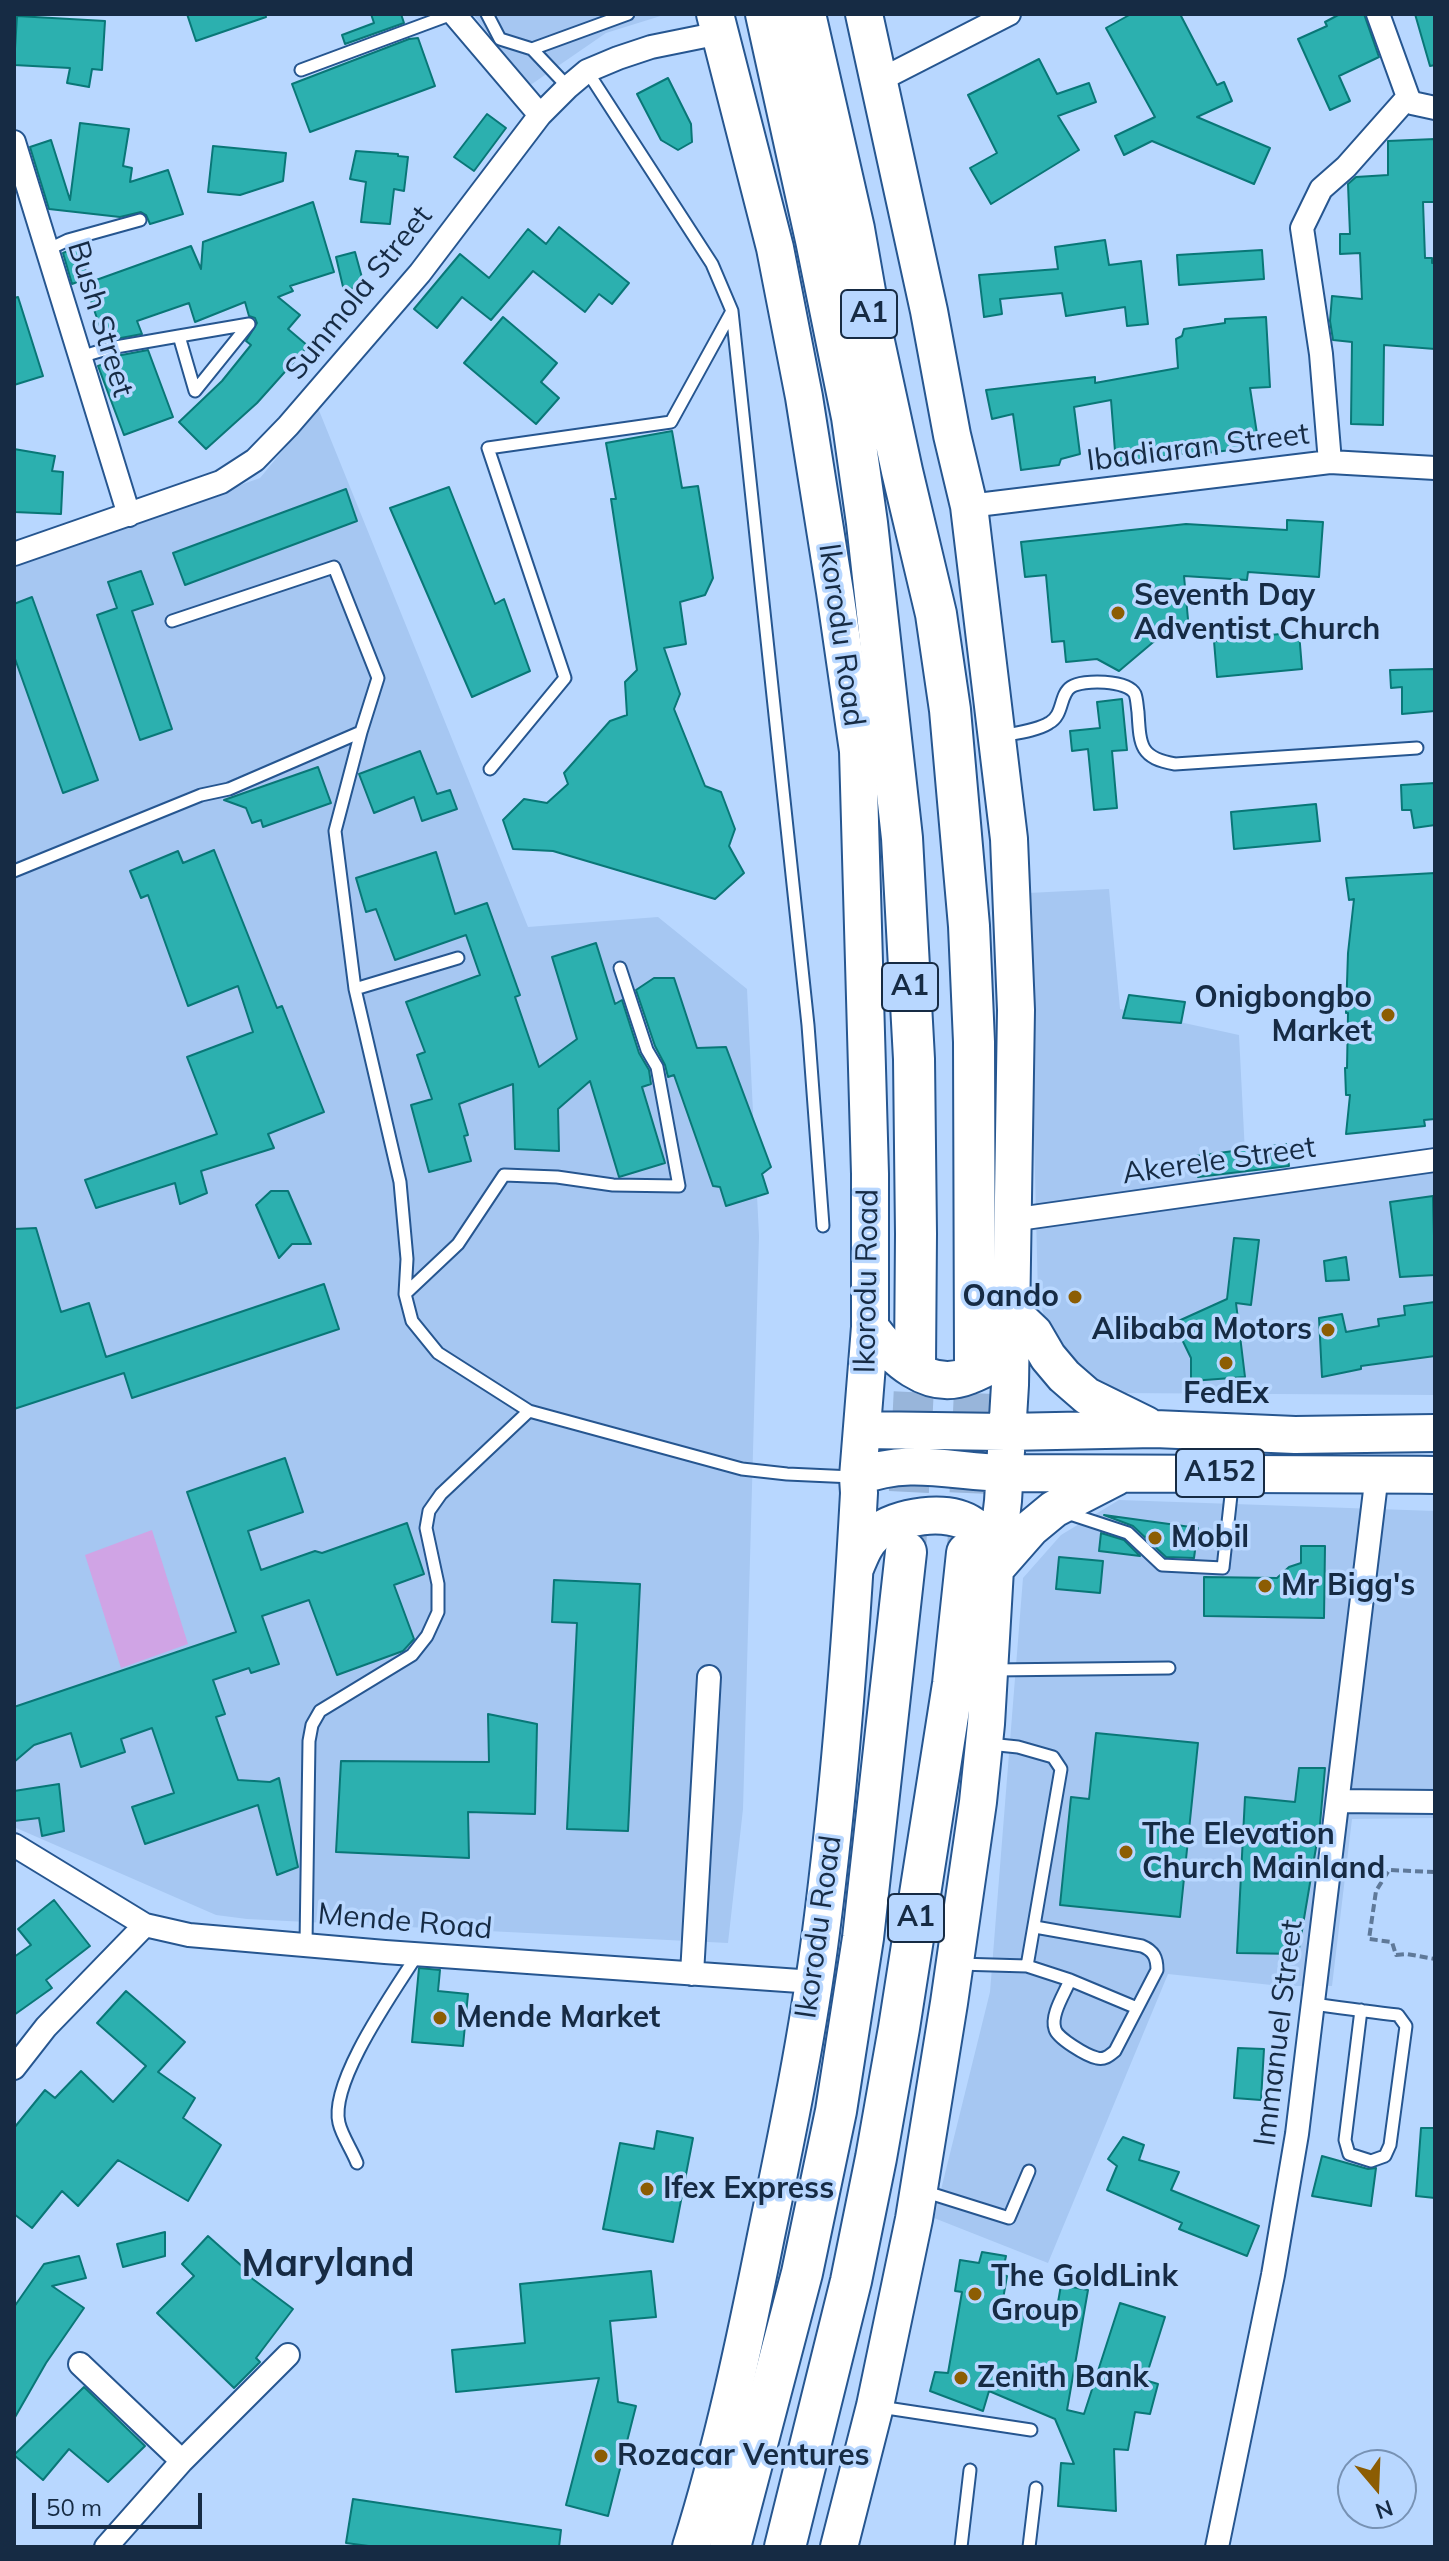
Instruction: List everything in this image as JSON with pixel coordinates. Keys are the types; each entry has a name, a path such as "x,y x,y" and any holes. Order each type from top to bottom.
{"highway":[{"name":"Ikorodu Road","path":"766,14 852,417 902,838 914,1059 915,1365"},
{"name":"A1","path":"805,14 854,229 902,471 936,614 950,710 969,926 974,1042 975,1366"},
{"name":"Ikorodu Road","path":"730,2547 802,2273 836,2111 863,1938 906,1552"},
{"name":"A1","path":"785,2547 851,2281 876,2158 953,1684 981,1561"}],"main road":[{"path":"839,2547 875,2406 919,2189 955,1963 984,1743 988,1670 981,1561 1005,1474 1013,1313 1011,1220 1016,1010 1009,839 969,506 864,14"},
{"name":"Ikorodu Road","path":"691,2547 733,2397 780,2170 814,1982 850,1656 858,1477 870,1327 870,1174 858,751 804,397 775,248 718,24"},
{"path":"870,1327 903,1363 928,1377 952,1381 981,1371 994,1361 1013,1313"},
{"name":"A152","path":"1013,1313 1034,1333 1064,1376 1087,1396 1155,1429"},
{"name":"A152","path":"863,1430 1006,1432 1155,1429 1295,1435 1435,1433"},
{"name":"A152","path":"858,1477 875,1470 909,1465 1005,1474 1435,1475"},
{"name":"A152","path":"981,1561 1054,1509 1124,1474"},
{"path":"855,1567 866,1544 877,1532 910,1518 935,1516 972,1525 986,1543 981,1561"}],"street":[{"path":"453,14 540,115"},
{"path":"880,80 1009,14"},
{"path":"1378,14 1408,97 1412,103 1435,108"},
{"name":"Sunmola Street","path":"14,554 221,482 255,460 299,414 420,273 540,115 568,87 587,71 718,24"},
{"path":"1330,462 1321,354 1302,228 1321,189 1346,167 1408,97"},
{"name":"Bush Street","path":"14,142 129,515"},
{"name":"Ibadiaran Street","path":"969,506 1330,462 1435,468"},
{"name":"Akerele Street","path":"1011,1220 1435,1160"},
{"name":"Immanuel Street","path":"1217,2547 1273,2275 1297,2134 1377,1474"},
{"path":"692,1974 709,1677"},
{"path":"1338,1801 1435,1802"},
{"name":"Mende Road","path":"14,1845 145,1925 189,1935 417,1955 814,1982"},
{"path":"14,2068 46,2027 145,1925"},
{"path":"106,2547 182,2461 288,2355"},
{"path":"80,2364 182,2461"}],"lane":[{"path":"301,70 453,14"},
{"path":"487,14 500,39 532,49 568,87"},
{"path":"532,49 628,14"},
{"path":"587,71 712,264 732,311 808,1025 823,1226"},
{"path":"47,250 68,240 140,220"},
{"path":"490,769 565,678 488,448 671,422 732,311"},
{"path":"80,357 110,348 235,326 249,324 195,391 179,336"},
{"path":"172,621 334,567 378,678 335,831 355,989 400,1182 407,1259 405,1294 412,1321 438,1353 529,1411 742,1469 858,1477"},
{"path":"997,737 1051,722 1060,712 1066,692 1071,687 1120,683 1134,692 1140,739 1144,751 1155,760 1175,764 1417,748"},
{"path":"14,871 201,795 229,789 361,732"},
{"path":"355,989 458,958"},
{"path":"405,1294 458,1244 504,1175 557,1177 613,1185 679,1186 657,1067 647,1050 620,968"},
{"path":"306,1944 309,1741 312,1725 320,1711 412,1655 427,1636 438,1612 438,1584 426,1528 429,1511 441,1494 529,1411"},
{"path":"1054,1509 1128,1533 1162,1565 1223,1568 1234,1473"},
{"path":"988,1670 1169,1668"},
{"path":"984,1743 1018,1747 1053,1757 1061,1769 1027,1966"},
{"path":"1035,1927 1150,1949 1157,1959 1157,1970 1115,2051 1107,2058 1098,2058 1059,2038 1054,2028 1054,2018 1070,1980"},
{"path":"357,2163 338,2121 342,2090 364,2041 417,1955"},
{"path":"955,1963 1027,1966 1137,2008"},
{"path":"1314,2004 1361,2010 1398,2015 1406,2026 1390,2145 1385,2156 1371,2161 1349,2154 1345,2140 1361,2010"},
{"path":"919,2189 1009,2218 1029,2171"},
{"path":"875,2406 1031,2430"},
{"path":"961,2547 970,2470"},
{"path":"1029,2547 1036,2488"}],"path":[{"path":"1435,1872 1389,1870 1376,1891 1369,1939 1392,1942 1396,1955 1435,1959"}],"shaded area":[{"path":"473,14 667,14 606,33 529,86"},
{"path":"318,408 528,927 658,917 747,989 759,1236 743,1809 728,1943 216,1915 14,1827 14,566 260,478"},
{"path":"1109,889 1120,1009 1239,1035 1247,1193 1435,1169 1435,1395 1117,1393 1089,1377 1050,1336 1038,1295 1028,893"},
{"path":"1119,1500 1435,1511 1435,1818 1352,1819 1332,1986 1281,1986 1168,1974 1048,2263 934,2218 990,1992 1023,1578 1061,1535"},
{"path":"152,1530 188,1644 121,1668 85,1555"}],"building":[{"path":"187,14 265,14 266,17 196,41"},
{"path":"371,14 401,14 404,23 345,44 342,35 374,23"},
{"path":"1131,14 1180,14 1217,85 1224,82 1232,101 1197,117 1270,148 1254,184 1152,141 1124,155 1115,136 1155,117 1106,28"},
{"path":"1340,14 1364,14 1379,57 1339,76 1350,101 1330,110 1298,39 1327,26 1325,22"},
{"path":"1415,14 1435,14 1435,65 1430,66"},
{"path":"17,16 105,21 102,70 92,69 89,87 67,83 70,68 14,65"},
{"path":"418,38 435,86 310,132 292,84"},
{"path":"1039,59 1057,94 1089,83 1096,102 1058,116 1079,150 991,204 970,168 997,153 968,95"},
{"path":"668,78 691,124 692,142 678,150 661,140 637,94"},
{"path":"487,114 506,128 474,171 454,157"},
{"path":"80,123 129,129 123,166 132,168 130,182 168,170 183,214 150,224 141,212 120,217 49,209 30,147 51,140 70,200"},
{"path":"1435,139 1435,202 1423,202 1425,258 1432,258 1432,263 1435,263 1435,349 1384,345 1383,425 1351,424 1352,342 1333,340 1330,321 1332,296 1362,299 1360,253 1340,254 1340,234 1350,234 1348,184 1356,177 1388,175 1388,141"},
{"path":"213,146 286,153 283,181 240,195 208,192"},
{"path":"356,151 408,157 404,191 394,189 390,224 361,222 366,182 350,179"},
{"path":"313,202 334,272 290,286 293,291 278,297 300,315 288,329 308,346 257,403 206,449 179,422 222,381 251,345 246,341 257,323 255,318 249,316 245,302 195,322 189,303 137,321 142,334 105,341 85,284 191,246 201,269 203,242"},
{"path":"559,227 629,283 612,304 599,294 585,312 533,271 491,320 462,297 437,328 414,309 460,254 489,278 528,229 546,244"},
{"path":"1105,240 1109,265 1141,261 1148,324 1127,326 1125,307 1066,316 1062,293 1000,299 1002,314 984,317 979,275 1058,269 1055,247"},
{"path":"78,247 88,278 72,284 63,253"},
{"path":"1262,250 1264,279 1179,285 1177,255"},
{"path":"355,252 364,285 344,291 336,257"},
{"path":"18,297 43,376 14,385 14,298"},
{"path":"503,317 557,363 541,382 559,398 536,424 464,363"},
{"path":"1266,317 1270,387 1250,388 1259,447 1187,453 1116,464 1111,400 1074,407 1080,454 1061,459 1059,465 1021,470 1013,414 992,419 986,390 1095,377 1095,383 1178,368 1176,339 1182,336 1184,329 1225,323 1225,319"},
{"path":"148,350 173,417 124,435 98,366 112,361 111,357"},
{"path":"672,431 682,488 698,486 713,578 705,595 680,602 686,644 664,648 680,694 674,709 705,786 721,792 735,829 729,846 744,873 715,899 553,851 513,849 503,820 524,799 547,803 568,784 564,773 610,721 627,715 625,682 637,670 611,499 616,499 606,443"},
{"path":"14,449 55,456 52,471 63,472 61,514 14,512"},
{"path":"449,487 495,604 504,599 530,671 472,697 390,508"},
{"path":"346,489 357,521 185,585 173,553"},
{"path":"1287,520 1323,522 1319,577 1248,572 1247,580 1184,576 1189,630 1164,633 1119,671 1097,659 1066,662 1064,641 1052,642 1046,575 1025,577 1021,542 1186,524 1287,530"},
{"path":"141,571 153,604 132,611 172,729 140,740 97,615 117,608 108,582"},
{"path":"32,597 98,780 63,793 14,656 14,604"},
{"path":"1299,632 1302,669 1217,677 1214,641"},
{"path":"1435,669 1435,711 1402,714 1402,687 1391,688 1390,670"},
{"path":"1122,699 1127,750 1112,751 1117,808 1094,810 1088,749 1072,751 1070,731 1100,728 1097,702"},
{"path":"420,751 437,794 450,790 457,809 422,821 414,797 374,813 359,774"},
{"path":"318,767 331,803 263,827 261,820 252,823 246,808 224,800"},
{"path":"1435,783 1435,825 1414,828 1411,810 1402,810 1401,785"},
{"path":"1316,804 1320,841 1234,849 1231,812"},
{"path":"214,850 277,1008 282,1006 324,1112 268,1134 274,1148 201,1171 207,1193 180,1204 175,1183 96,1208 85,1180 217,1134 187,1057 253,1032 238,986 188,1006 148,895 141,898 130,871 178,851 183,863"},
{"path":"436,852 455,914 487,903 520,995 515,997 539,1067 577,1039 552,957 596,943 615,1004 622,1000 639,1053 649,1070 651,1084 642,1087 665,1163 619,1177 590,1081 558,1109 559,1151 515,1149 513,1084 459,1104 468,1135 464,1136 471,1161 429,1172 411,1105 432,1099 417,1055 425,1052 406,1002 480,975 466,935 395,960 376,909 366,912 356,878"},
{"name":"Onigbongbo Market","path":"1435,873 1435,1119 1424,1120 1425,1126 1346,1134 1350,1095 1346,1095 1345,1068 1348,953 1354,899 1349,900 1346,878"},
{"path":"654,978 674,978 697,1048 726,1047 771,1167 762,1174 768,1193 726,1206 720,1187 713,1186 674,1075 668,1077 636,990"},
{"path":"1129,995 1185,1002 1181,1023 1123,1018"},
{"path":"1286,1144 1289,1166 1198,1177 1196,1156"},
{"path":"271,1191 288,1191 311,1244 292,1244 279,1258 256,1205"},
{"path":"1433,1196 1435,1275 1400,1277 1390,1202"},
{"path":"36,1228 61,1312 89,1303 106,1357 324,1284 339,1329 132,1398 124,1373 14,1409 14,1229"},
{"path":"1234,1238 1259,1240 1251,1305 1236,1303 1245,1377 1191,1381 1191,1358 1174,1323 1227,1299"},
{"path":"1346,1257 1349,1280 1326,1281 1324,1261"},
{"path":"1435,1302 1435,1356 1361,1366 1361,1369 1322,1377 1319,1318 1342,1314 1346,1332 1379,1326 1378,1319 1405,1315 1404,1306"},
{"path":"285,1458 303,1512 248,1531 261,1570 315,1551 322,1553 407,1523 424,1574 394,1585 414,1639 403,1651 337,1675 309,1600 262,1616 279,1664 251,1673 249,1668 213,1680 225,1714 216,1717 238,1780 270,1782 279,1778 298,1867 277,1875 258,1805 145,1844 132,1807 174,1793 152,1728 121,1739 125,1752 81,1767 71,1733 34,1745 14,1762 14,1707 236,1632 187,1492"},
{"path":"1104,1515 1198,1528 1194,1558 1166,1557 1133,1526"},
{"path":"1101,1533 1124,1540 1140,1556 1099,1551"},
{"path":"1301,1546 1325,1546 1324,1618 1204,1616 1204,1577 1277,1578 1289,1567 1301,1563"},
{"path":"1059,1557 1103,1561 1100,1593 1056,1589"},
{"path":"554,1580 640,1584 628,1831 567,1829 577,1623 552,1622"},
{"path":"488,1714 537,1724 535,1814 468,1812 469,1858 336,1852 341,1761 489,1762"},
{"name":"The Elevation Church Mainland","path":"1096,1733 1198,1743 1180,1917 1060,1905 1071,1797 1089,1799"},
{"path":"1299,1768 1325,1768 1320,1824 1298,1954 1237,1953 1245,1797 1295,1802"},
{"path":"59,1784 64,1831 42,1836 39,1818 14,1821 14,1791"},
{"path":"54,1900 90,1946 46,1980 52,1988 14,2015 14,1957 31,1945 18,1929"},
{"name":"Mende Market","path":"419,1968 440,1970 438,1991 468,1994 463,2046 412,2042"},
{"path":"126,1991 185,2042 158,2072 195,2098 183,2118 221,2145 188,2201 118,2160 78,2206 62,2191 32,2228 14,2214 14,2128 45,2090 55,2098 81,2071 113,2102 146,2066 97,2023"},
{"path":"1238,2048 1264,2049 1261,2100 1234,2098"},
{"path":"1421,2128 1435,2128 1435,2198 1416,2196"},
{"name":"Ifex Express","path":"657,2131 693,2138 673,2242 603,2229 620,2143 654,2149"},
{"path":"1123,2137 1144,2145 1139,2160 1179,2172 1171,2190 1259,2226 1247,2256 1179,2229 1182,2223 1107,2190 1117,2166 1108,2159"},
{"path":"1322,2156 1368,2169 1376,2168 1371,2206 1312,2196"},
{"path":"165,2232 165,2256 123,2267 117,2244"},
{"path":"208,2236 244,2268 242,2271 293,2309 256,2358 260,2362 234,2388 157,2313 194,2276 182,2264"},
{"path":"982,2252 1006,2256 1002,2275 1007,2276 1002,2305 1056,2314 1061,2285 1088,2290 1067,2410 1084,2414 1120,2303 1165,2317 1145,2380 1158,2384 1150,2414 1135,2412 1128,2450 1114,2449 1116,2511 1058,2506 1061,2463 1074,2464 1055,2419 989,2391 983,2411 930,2391 935,2372 948,2373 962,2292 955,2291 960,2260 979,2263"},
{"path":"79,2256 86,2278 52,2286 84,2308 46,2363 14,2419 14,2307 44,2264"},
{"path":"651,2271 656,2317 610,2321 618,2402 636,2406 608,2516 566,2505 599,2378 456,2392 452,2350 525,2343 520,2284"},
{"path":"84,2387 145,2446 108,2482 69,2449 43,2480 14,2455"},
{"path":"353,2499 561,2530 559,2547 376,2547 346,2543"}],"tunnel":[{"path":"906,1552 915,1365"},
{"path":"967,1553 975,1366"}],"place":[{"name":"Seventh Day Adventist Church","path":"1118,613"},
{"name":"Onigbongbo Market","path":"1388,1015"},
{"name":"Oando","path":"1075,1297"},
{"name":"Alibaba Motors","path":"1328,1330"},
{"name":"FedEx","path":"1226,1363"},
{"name":"Mobil","path":"1155,1538"},
{"name":"Mr Bigg's","path":"1265,1586"},
{"name":"The Elevation Church Mainland","path":"1126,1852"},
{"name":"Mende Market","path":"440,2018"},
{"name":"Ifex Express","path":"647,2189"},
{"name":"The GoldLink Group","path":"975,2294"},
{"name":"Zenith Bank","path":"961,2378"},
{"name":"Rozacar Ventures","path":"601,2456"}],"district":[{"name":"Maryland","path":"328,2265"}]}
